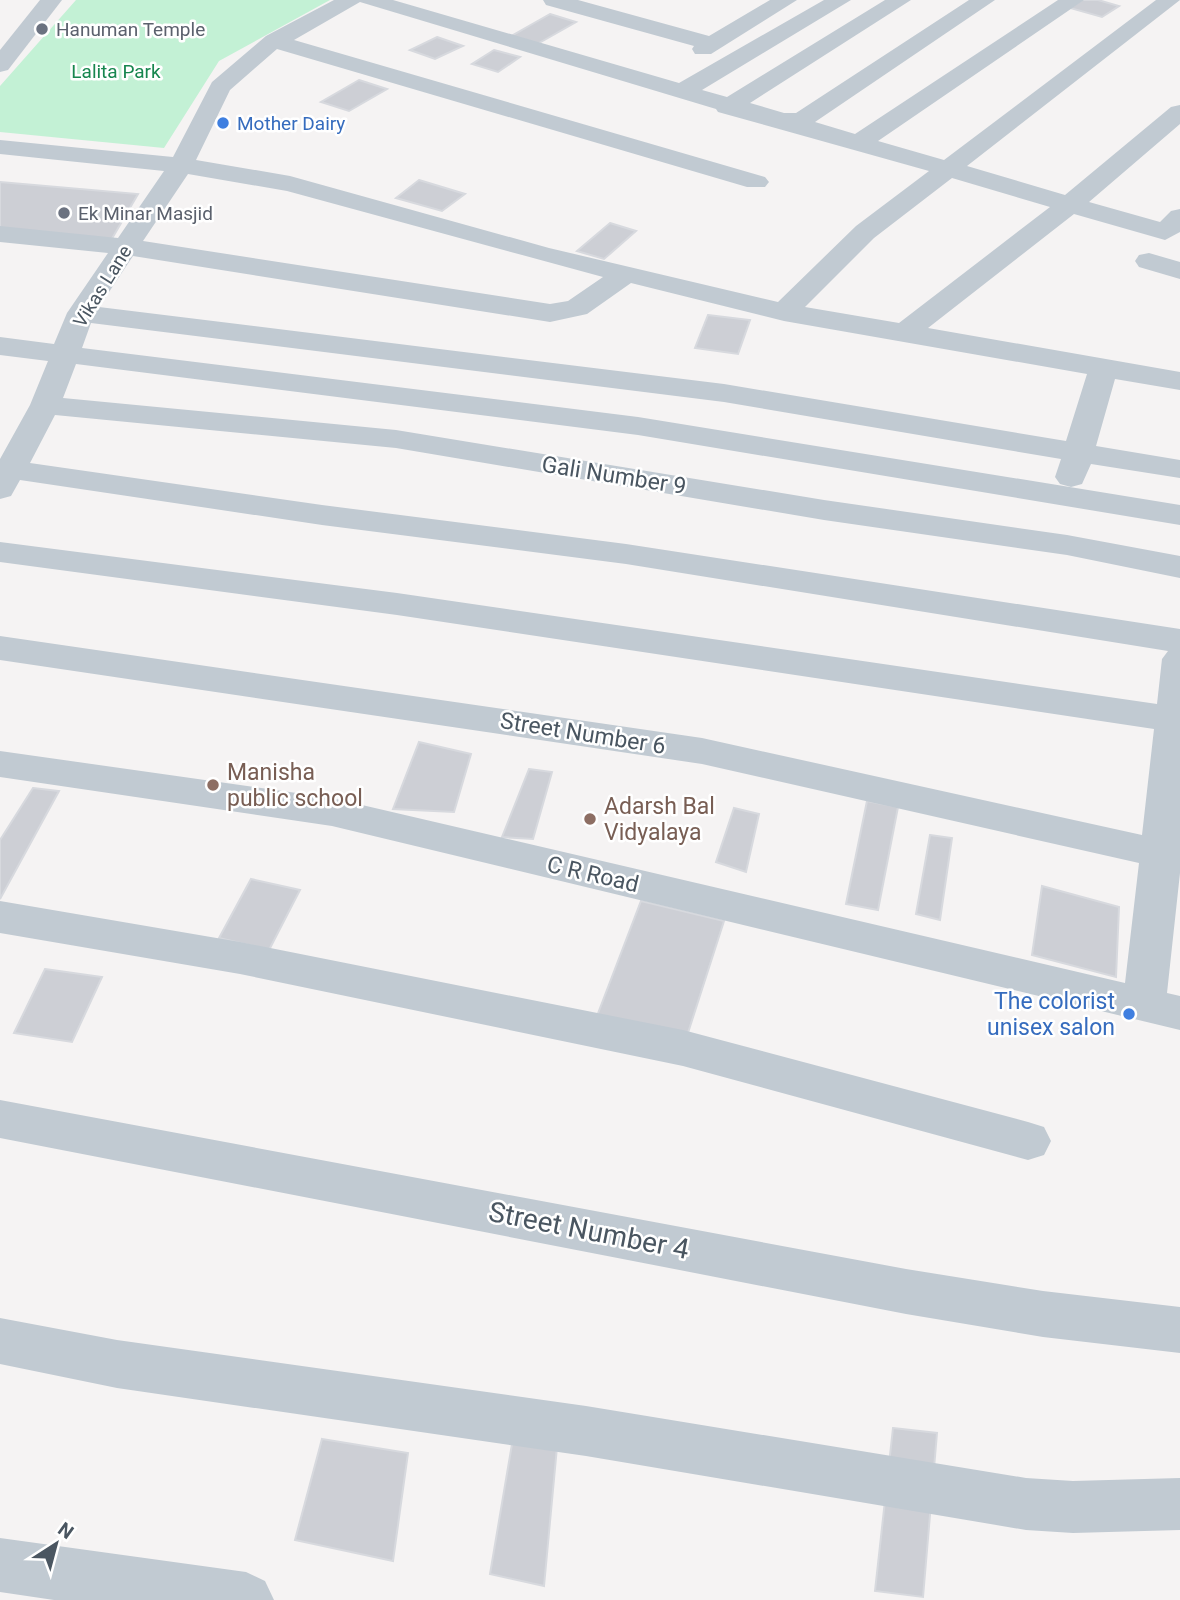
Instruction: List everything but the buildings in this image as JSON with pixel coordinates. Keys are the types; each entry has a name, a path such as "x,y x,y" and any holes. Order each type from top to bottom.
{"street":[{"path":"0,65 51,0"},
{"name":"Vikas Lane","path":"5,475 45,405 80,313 181,165 220,87 247,61 274,41 350,0"},
{"path":"369,0 727,107 1164,232 1180,217"},
{"path":"554,0 712,44"},
{"path":"681,92 840,0"},
{"path":"727,107 900,0"},
{"path":"777,121 802,120 984,0"},
{"path":"858,143 1073,0"},
{"path":"784,312 865,232 945,168 1171,0"},
{"path":"744,4 777,5"},
{"path":"648,82 777,5"},
{"path":"274,41 756,181"},
{"path":"906,332 1070,204 1180,111"},
{"path":"0,147 181,165 290,184 542,254 784,312 1180,381"},
{"path":"0,234 126,247 550,313 577,308 626,274"},
{"path":"1149,261 1180,271"},
{"path":"80,313 724,393 1180,469"},
{"path":"0,346 638,426 1180,514"},
{"path":"1067,545 1066,496 1104,368"},
{"name":"Gali Number 9","path":"45,405 396,439 824,510 1067,545 1180,567"},
{"path":"5,475 626,554 1180,641"},
{"path":"0,552 397,604 1174,719"},
{"name":"Street Number 6","path":"0,648 702,751 1170,855"},
{"path":"1162,1009 1174,719 1180,659"},
{"name":"C R Road","path":"0,764 332,812 1162,1009"},
{"path":"0,917 240,958 683,1048 1028,1141"},
{"name":"Street Number 4","path":"0,1119 322,1178 942,1298 1106,1324 1180,1330"},
{"path":"0,1341 117,1364 586,1431 1026,1504 1073,1507 1180,1504"},
{"path":"0,1565 221,1599"}],"green space":[{"name":"Lalita Park","path":"76,0 330,0 219,61 164,148 0,132 0,86"}],"place":[{"name":"Hanuman Temple","path":"42,29"},
{"name":"Mother Dairy","path":"223,123"},
{"name":"Ek Minar Masjid","path":"64,213"},
{"name":"Manisha public school","path":"213,785"},
{"name":"Adarsh Bal Vidyalaya","path":"590,819"},
{"name":"The colorist unisex salon","path":"1129,1014"}]}
